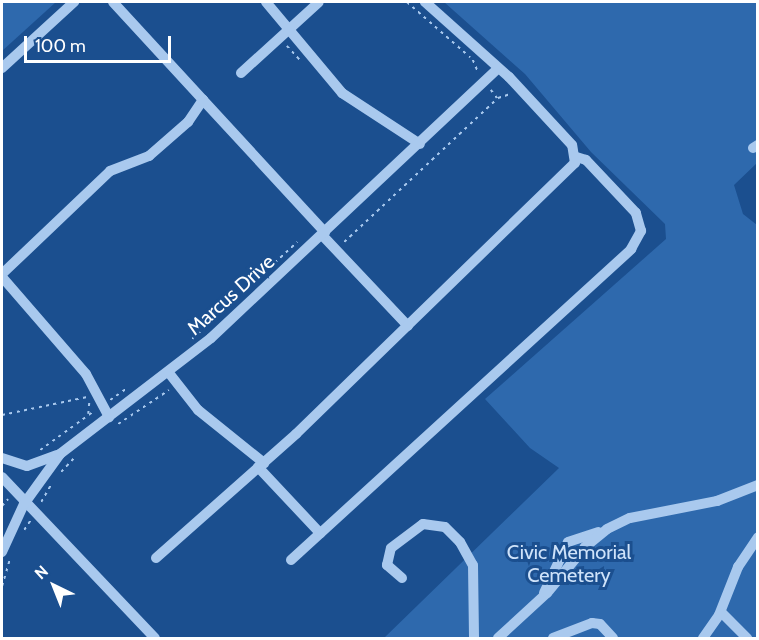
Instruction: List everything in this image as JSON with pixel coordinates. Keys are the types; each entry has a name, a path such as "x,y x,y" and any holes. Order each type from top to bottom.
{"street":[{"path":"2,68 74,2"},
{"path":"113,2 408,326"},
{"path":"266,2 290,28 298,45 342,93 420,144"},
{"path":"241,73 319,2"},
{"path":"156,558 261,465 572,168 576,157 572,145 509,77 497,69 425,2"},
{"name":"Marcus Drive","path":"2,552 24,504 60,454 110,422 170,373 324,234 497,69"},
{"path":"110,422 79,365 2,276 110,171 149,156 188,122 203,100"},
{"path":"291,560 631,249 640,237 641,221 636,213 586,160 576,157"},
{"path":"170,373 211,423 261,465 320,533"},
{"path":"2,458 27,466 60,454"},
{"path":"2,477 24,504 36,513 155,639"},
{"path":"543,598 555,561 568,542 607,529 630,518 710,504 758,485"},
{"path":"402,578 387,565 391,548 423,524 445,527 460,542 473,565 474,639"},
{"path":"498,639 543,598 585,547 607,529"},
{"path":"703,639 721,612 738,567 758,537"},
{"path":"721,612 747,639"},
{"path":"553,639 592,623 600,624 613,639"}],"path":[{"path":"407,2 475,61 484,82 498,98"},
{"path":"344,248 342,243 498,98 516,95"},
{"path":"187,343 300,239"},
{"path":"110,422 177,384"},
{"path":"35,455 55,435 127,388"},
{"path":"2,415 88,396"},
{"path":"59,474 75,456"},
{"path":"19,537 36,513 54,480"},
{"path":"2,506 14,492"},
{"path":"2,586 14,549"}],"green space":[{"path":"2,2 56,2 2,51"},
{"name":"Civic Memorial Cemetery","path":"444,2 757,2 757,163 734,185 743,214 757,225 757,638 384,638 559,468 530,448 485,399 666,239 665,224 591,152 525,74"}]}
